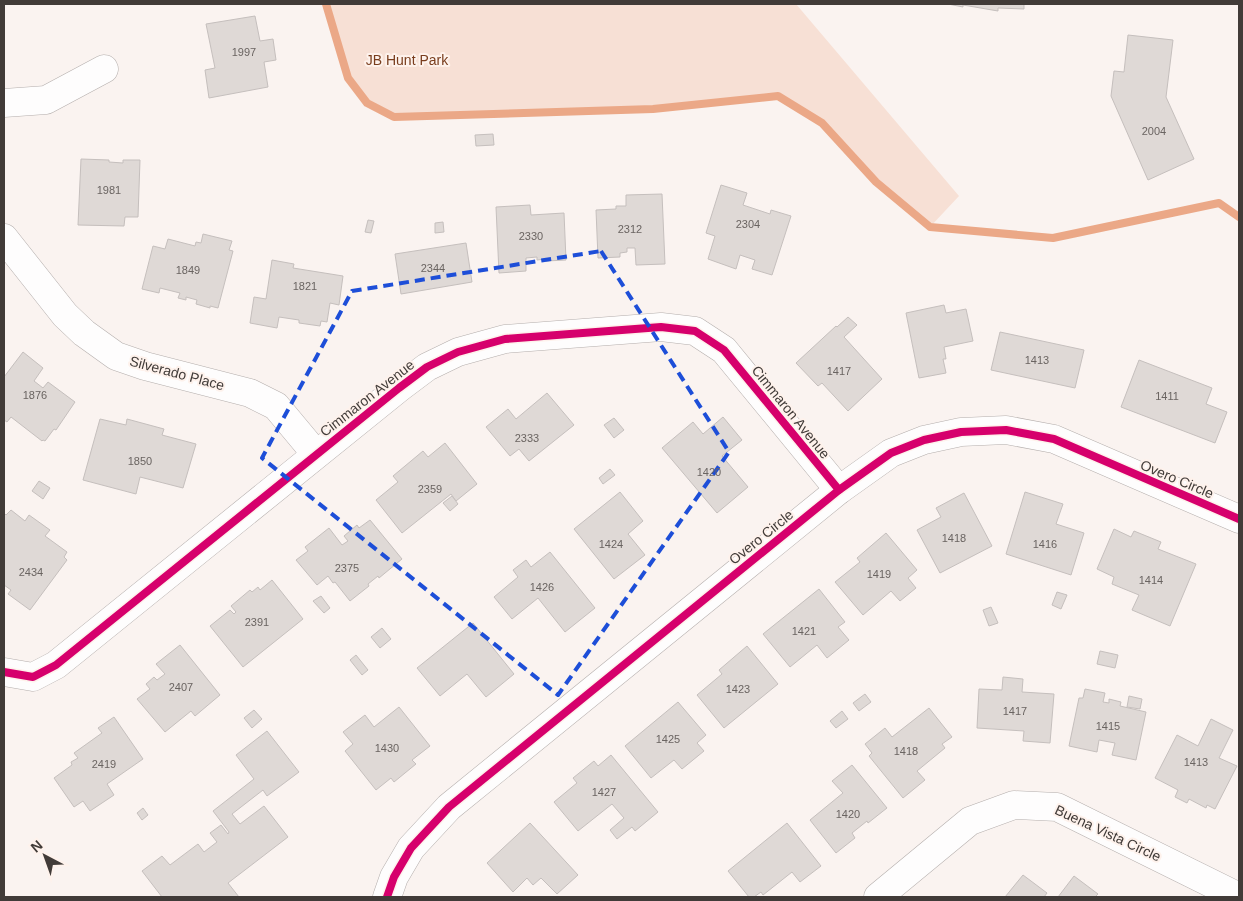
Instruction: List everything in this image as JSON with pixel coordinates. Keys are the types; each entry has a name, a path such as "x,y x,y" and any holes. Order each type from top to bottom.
{"street":[{"path":"4,103 46,100 104,69"},
{"name":"Silverado Place","path":"4,238 65,315 84,333 116,356 145,366 259,397 276,406 316,454"},
{"name":"Cimmaron Avenue","path":"4,672 33,677 56,665 316,454 427,367 458,352 505,339 661,327 694,331 724,350 839,490"},
{"name":"Overo Circle","path":"387,897 394,877 411,848 449,807 839,490 891,453 924,440 961,432 1006,430 1054,439 1239,519"},
{"name":"Buena Vista Circle","path":"878,897 970,821 1014,805 1058,807 1239,896"}],"highlighted area":[{"path":"601,251 729,452 558,695 262,458 352,291"}],"green space":[{"name":"JB Hunt Park","path":"326,4 796,4 959,196 930,227 876,182 822,123 777,96 653,109 394,117 367,103 348,78"}],"building":[{"path":"948,4 1024,4 1024,9 998,8 998,11"},
{"path":"255,16 260,41 273,39 276,60 264,62 268,87 209,98 205,70 215,68 206,24"},
{"path":"1128,35 1173,40 1166,97 1194,159 1148,180 1111,96 1114,71 1124,72"},
{"path":"493,134 494,145 476,146 475,135"},
{"path":"81,159 109,160 109,162 123,163 123,160 140,160 138,217 125,217 124,226 78,225"},
{"path":"721,185 747,193 743,205 770,214 771,210 791,216 772,275 752,269 755,260 740,255 736,269 708,259 715,236 706,233"},
{"path":"662,194 665,264 636,265 635,248 627,248 627,252 620,253 620,257 598,258 596,210 616,209 616,206 626,206 626,195"},
{"path":"530,205 531,215 564,213 566,260 546,261 546,259 537,260 537,257 526,258 526,271 499,273 496,207"},
{"path":"368,220 374,221 371,233 365,232"},
{"path":"443,222 444,232 435,233 435,223"},
{"path":"203,234 232,241 229,250 233,251 218,308 196,304 197,300 186,297 186,300 178,298 180,293 160,288 159,293 142,289 153,246 165,249 168,239 195,246 196,242 201,243"},
{"path":"466,243 472,282 401,294 395,254"},
{"path":"272,260 294,264 293,268 343,276 339,305 330,303 327,322 321,321 320,326 299,323 299,320 279,317 277,328 250,323 254,297 266,299"},
{"path":"944,305 946,313 966,309 973,341 944,347 946,359 943,359 946,373 919,378 906,313"},
{"path":"848,317 857,325 844,337 882,379 848,411 822,383 818,386 796,363"},
{"path":"1000,332 1084,350 1075,388 991,370"},
{"path":"23,352 43,368 34,381 43,388 48,382 75,402 56,430 54,429 45,441 42,441 11,417 7,422 4,420 4,377"},
{"path":"1139,360 1212,388 1206,404 1227,412 1215,443 1121,407"},
{"path":"547,393 574,425 529,461 519,449 510,456 486,427 508,409 516,419"},
{"path":"723,417 742,440 722,456 748,487 717,513 662,448 693,422 703,434"},
{"path":"614,418 624,430 614,438 604,425"},
{"path":"100,419 126,425 127,419 164,429 162,435 196,444 183,488 140,477 136,494 83,480"},
{"path":"445,443 477,484 456,501 451,494 402,533 376,500 398,482 393,476 423,451 428,457"},
{"path":"610,469 615,475 603,484 599,478"},
{"path":"39,481 50,488 43,499 32,491"},
{"path":"620,492 643,521 628,534 645,555 614,579 574,529"},
{"path":"1025,492 1063,504 1056,524 1084,533 1071,575 1006,554"},
{"path":"964,493 992,546 940,573 917,530 941,517 936,508"},
{"path":"452,496 458,504 450,511 443,503"},
{"path":"11,510 25,521 29,515 50,530 45,536 67,552 64,557 67,560 30,610 8,594 11,590 4,585 4,513 6,515"},
{"path":"370,520 402,559 379,578 378,576 368,584 369,586 350,601 328,576 317,585 296,560 308,551 305,547 329,528 342,545 348,541 344,536 357,525 359,528"},
{"path":"1114,529 1131,537 1134,531 1161,542 1158,549 1196,564 1170,626 1132,610 1139,595 1112,584 1114,577 1097,569"},
{"path":"886,533 917,570 908,578 916,588 900,601 891,591 863,615 835,582 860,562 857,558"},
{"path":"550,552 595,608 565,632 538,598 512,619 494,597 518,577 513,570 526,560 531,567"},
{"path":"272,580 303,619 243,667 210,626 230,610 234,614 236,612 231,606 250,590 252,592 258,587 260,590"},
{"path":"819,589 845,622 838,627 849,640 827,658 817,645 790,667 763,634"},
{"path":"1057,592 1067,595 1061,609 1052,605"},
{"path":"321,596 330,608 324,613 313,601"},
{"path":"991,607 998,623 989,626 983,610"},
{"path":"473,623 514,674 486,697 467,674 440,696 417,668"},
{"path":"382,628 391,639 380,648 371,637"},
{"path":"180,645 220,695 195,716 191,711 165,732 137,699 150,689 146,684 154,677 157,680 165,674 156,664"},
{"path":"747,646 778,684 724,728 697,695 722,674 719,670"},
{"path":"1100,651 1118,655 1115,668 1097,664"},
{"path":"356,655 368,670 362,675 350,660"},
{"path":"1003,677 1023,679 1022,692 1054,694 1050,743 1023,741 1024,731 977,728 979,689 1002,690"},
{"path":"1085,689 1105,693 1103,702 1109,703 1109,699 1121,702 1120,706 1146,712 1136,760 1112,755 1115,743 1099,740 1097,752 1069,746 1079,698 1083,698"},
{"path":"865,694 871,702 859,711 853,703"},
{"path":"1129,696 1142,699 1140,709 1127,707"},
{"path":"678,702 706,735 697,743 704,751 682,769 674,760 651,778 625,746"},
{"path":"399,707 430,746 412,760 416,764 394,782 391,778 376,790 345,751 353,744 343,732 365,715 374,727"},
{"path":"929,708 952,737 942,744 945,748 917,771 925,780 903,798 869,756 872,753 865,744 885,728 892,737"},
{"path":"254,710 262,719 252,728 244,718"},
{"path":"842,711 848,719 836,728 830,721"},
{"path":"114,717 143,759 107,784 114,795 90,811 83,801 74,807 54,778 72,765 71,762 78,758 74,753 102,733 98,728"},
{"path":"1211,719 1233,730 1219,758 1237,766 1215,809 1207,805 1206,808 1189,799 1187,803 1175,797 1178,790 1155,778 1177,735 1198,746"},
{"path":"267,731 299,772 267,796 263,790 232,814 240,824 264,806 288,837 228,883 239,897 162,897 142,871 162,856 170,865 198,844 204,852 217,842 210,833 221,825 228,834 229,832 213,811 254,779 236,755"},
{"path":"611,755 658,812 635,831 632,827 617,839 610,830 624,818 612,804 578,831 554,802 577,783 573,778 594,761 598,766"},
{"path":"852,765 887,808 852,833 855,838 836,853 810,820 843,793 832,781"},
{"path":"143,808 148,815 142,820 137,813"},
{"path":"530,823 578,875 557,894 541,878 533,885 527,878 513,892 487,863"},
{"path":"787,823 821,866 800,882 792,872 763,895 761,892 754,897 749,897 728,871"},
{"path":"1023,875 1047,893 1044,897 1005,897"},
{"path":"1074,876 1098,894 1095,897 1058,897"}],"waterway":[{"path":"326,4 348,78 367,103 394,117 653,109 778,96 822,123 876,182 930,227 1053,238 1219,203 1239,217"}],"cycle path":[{"path":"4,672 33,677 56,665 427,367 458,352 505,339 661,327 695,331 724,350 839,490"},
{"path":"387,897 394,877 411,848 449,807 839,490 891,453 924,440 961,432 1006,430 1054,439 1239,519"}]}
